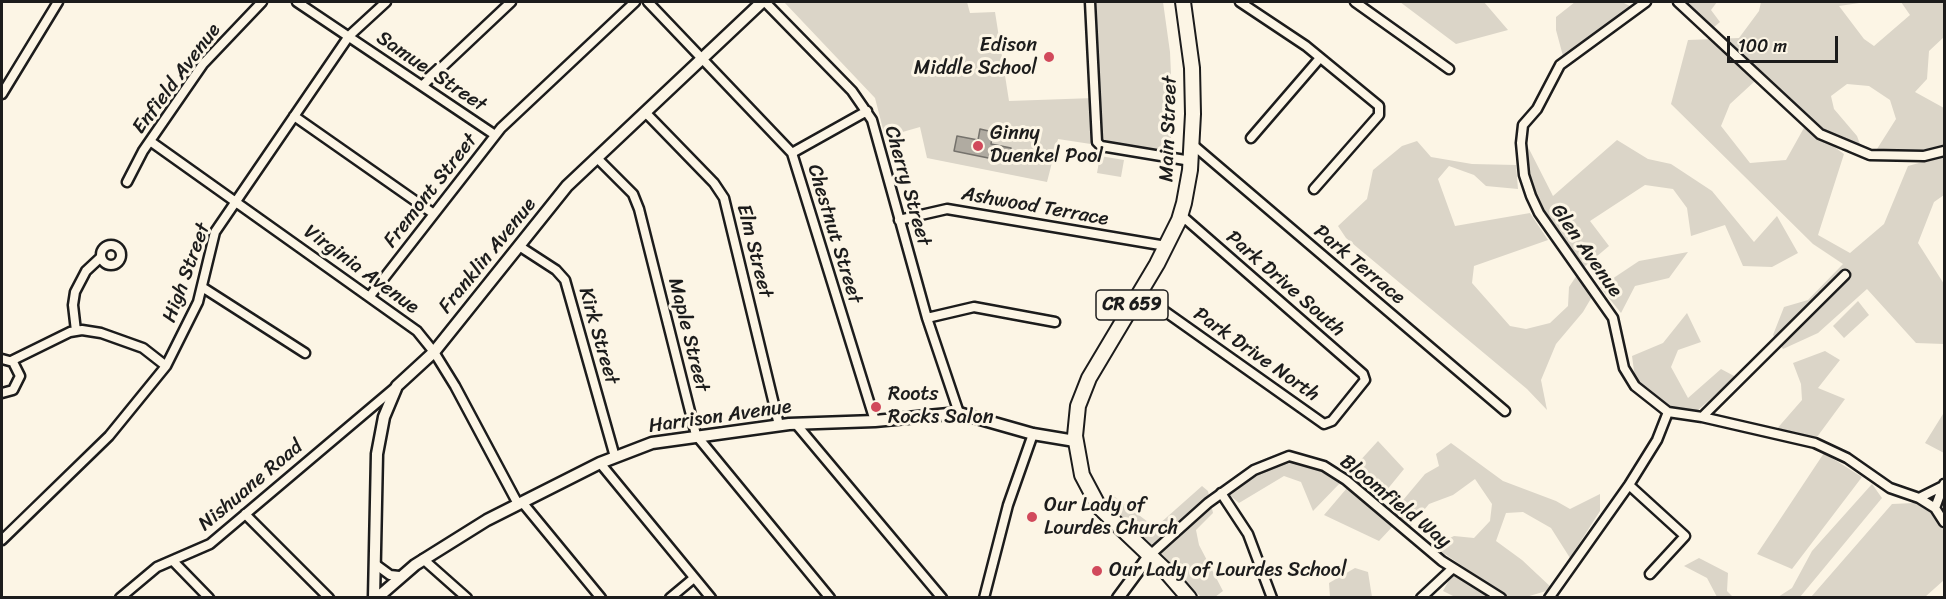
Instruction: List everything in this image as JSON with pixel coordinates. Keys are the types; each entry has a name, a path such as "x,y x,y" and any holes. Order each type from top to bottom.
{"main road":[{"name":"Main Street","path":"1183,2 1192,68 1192,144 1181,215 1139,294 1084,387 1076,416 1075,441 1078,463 1094,500 1110,520 1189,597"}],"street":[{"path":"2,94 58,2"},
{"name":"Enfield Avenue","path":"127,182 150,141 203,64 262,2"},
{"name":"Samuel Street","path":"297,2 495,135"},
{"name":"High Street","path":"2,540 109,436 166,366 198,302 215,232 349,36 386,2"},
{"path":"423,85 511,2"},
{"name":"Fremont Street","path":"370,296 495,135 635,2"},
{"name":"Chestnut Street","path":"648,2 792,153 875,421"},
{"name":"Franklin Avenue","path":"376,597 377,454 384,417 397,386 434,352 567,186 764,2"},
{"name":"Cherry Street","path":"764,2 852,91 867,111 927,318 959,413"},
{"path":"1240,2 1320,58 1378,106 1380,111 1314,189"},
{"path":"1355,2 1449,69"},
{"name":"Glen Avenue","path":"1646,2 1560,65 1538,109 1522,125 1521,153 1530,194 1539,213 1613,318 1622,349 1624,368 1635,386 1668,412 1702,417 1815,443 1847,458 1890,488 1919,498 1935,508"},
{"path":"1681,2 1820,134 1870,155 1924,156 1944,151"},
{"path":"1090,3 1097,142 1101,146 1191,161"},
{"path":"1251,138 1320,58"},
{"path":"792,153 867,111"},
{"name":"Elm Street","path":"645,112 714,183 724,198 779,425"},
{"path":"294,116 434,214"},
{"name":"Virginia Avenue","path":"150,141 417,331 434,352 520,503 601,597"},
{"name":"Park Terrace","path":"1192,144 1505,411"},
{"name":"Maple Street","path":"597,158 633,194 636,201 696,435 830,597"},
{"name":"Ashwood Terrace","path":"899,220 947,209 1166,246"},
{"name":"Park Drive South","path":"1181,215 1363,374 1365,380 1332,421 1324,424"},
{"name":"Kirk Street","path":"519,246 556,270 565,280 615,457"},
{"path":"76,331 73,305 75,292 86,271 101,257"},
{"path":"1702,417 1845,275"},
{"path":"202,287 305,353"},
{"name":"Park Drive North","path":"1139,294 1324,424"},
{"path":"927,318 974,307 1055,322"},
{"path":"2,393 13,390 19,382 19,371 6,360 76,331 102,333 143,348 166,366"},
{"name":"Nishuane Road","path":"120,597 157,567 210,544 397,386"},
{"path":"1549,597 1629,485 1657,440 1668,412"},
{"name":"Harrison Avenue","path":"376,597 399,576 463,533 600,463 652,443 779,425 875,421 959,413 1033,434"},
{"path":"796,424 942,597"},
{"path":"984,597 1008,505 1033,434 1075,441"},
{"name":"Bloomfield Way","path":"1149,556 1221,493 1254,470 1273,460 1289,456 1307,459 1324,466 1346,480 1453,568 1502,597"},
{"path":"600,463 711,597"},
{"path":"1629,485 1685,536 1650,574"},
{"path":"1919,498 1943,486"},
{"path":"1943,486 1935,508 1944,522"},
{"path":"1221,493 1248,534 1272,597"},
{"path":"245,514 328,597"},
{"path":"1118,597 1149,556"},
{"path":"423,559 467,597"},
{"path":"173,561 208,597"},
{"path":"375,564 390,575 399,576"},
{"path":"1421,597 1453,568"},
{"path":"670,597 694,578"}],"shaded area":[{"path":"784,2 967,2 970,13 995,12 1009,101 1094,98 1090,2 1163,2 1170,52 1173,119 1169,156 1058,139 1047,182 927,158 920,127 885,137 875,98"},
{"path":"1400,2 1484,2 1508,30 1456,44"},
{"path":"1575,2 1622,2 1632,7 1563,56 1556,30 1556,17"},
{"path":"1717,2 1711,10 1720,22 1713,28 1689,3"},
{"path":"1761,2 1866,2 1839,6 1864,39 1874,46 1910,15 1901,2 1944,2 1944,37 1929,51 1927,79 1915,92 1944,108 1944,146 1904,154 1877,149 1896,119 1890,100 1869,86 1847,84 1831,96 1834,109 1857,136 1861,147 1829,137 1812,119 1755,81 1730,104 1721,126 1750,163 1786,160 1805,126 1844,154 1818,235 1850,253 1884,224 1908,166 1944,156 1944,195 1934,202 1918,243 1944,284 1944,344 1916,343 1867,289 1818,333 1783,349 1773,335 1784,307 1808,300 1843,264 1813,244 1671,104 1688,40 1739,38 1759,11"},
{"name":"Ginny Duenkel Pool","path":"980,129 993,132 991,144 1011,148 1008,162 954,151 957,136 978,140"},
{"path":"1617,140 1648,159 1671,164 1712,191 1754,242 1777,216 1798,253 1772,267 1743,266 1725,225 1691,236 1687,208 1673,189 1645,185 1590,221 1609,246 1583,268 1539,210 1529,183 1527,145 1553,196"},
{"path":"1417,141 1431,157 1472,164 1516,165 1518,189 1486,186 1474,175 1449,166 1438,179 1455,226 1530,213 1548,240 1474,266 1472,283 1510,326 1526,329 1550,323 1568,306 1569,287 1577,275 1593,295 1583,312 1556,344 1541,380 1547,410 1527,389 1346,238 1338,226 1367,199 1373,170 1402,146"},
{"path":"1100,156 1124,160 1121,177 1097,173"},
{"path":"1688,252 1669,278 1635,286 1621,313 1600,287 1639,261"},
{"path":"1858,301 1869,315 1844,338 1833,326"},
{"path":"1687,313 1701,342 1678,350 1671,367 1688,398 1721,369 1736,377 1698,410 1672,410 1635,378 1632,356 1663,343"},
{"path":"1825,351 1840,360 1818,388 1845,399 1817,437 1775,431 1802,400 1801,384 1793,363"},
{"path":"1944,414 1944,453 1925,443"},
{"path":"1378,441 1404,469 1377,502 1346,476"},
{"path":"1451,443 1503,481 1556,501 1570,509 1600,494 1600,511 1570,558 1551,528 1523,512 1506,513 1496,541 1522,560 1553,589 1526,597 1508,597 1433,546 1454,536 1474,538 1490,521 1492,504 1475,479 1453,495 1429,504 1409,528 1393,512 1425,474 1439,466 1436,454"},
{"path":"1824,453 1862,477 1792,569 1757,554"},
{"path":"1300,461 1341,482 1313,511 1301,482 1284,476 1239,503 1227,493 1274,466"},
{"path":"1872,484 1882,498 1800,597 1778,597 1792,588 1812,551"},
{"path":"1202,486 1208,491 1213,513 1196,530 1199,545 1223,591 1215,597 1201,597 1105,506 1111,494 1152,525 1158,525"},
{"path":"1347,488 1393,526 1379,541 1324,515"},
{"path":"1914,503 1928,509 1944,531 1944,580 1925,597 1811,597 1892,504"},
{"path":"1699,558 1728,573 1727,591 1733,597 1717,597 1707,578 1684,566"},
{"path":"1355,568 1368,572 1372,597 1330,597 1329,583"},
{"path":"1452,575 1494,597 1455,597 1443,591"}],"place":[{"name":"Edison Middle School","path":"1049,57"},
{"name":"Ginny Duenkel Pool","path":"978,146"},
{"name":"Roots Rocks Salon","path":"876,407"},
{"name":"Our Lady of Lourdes Church","path":"1032,517"},
{"name":"Our Lady of Lourdes School","path":"1097,571"}]}
